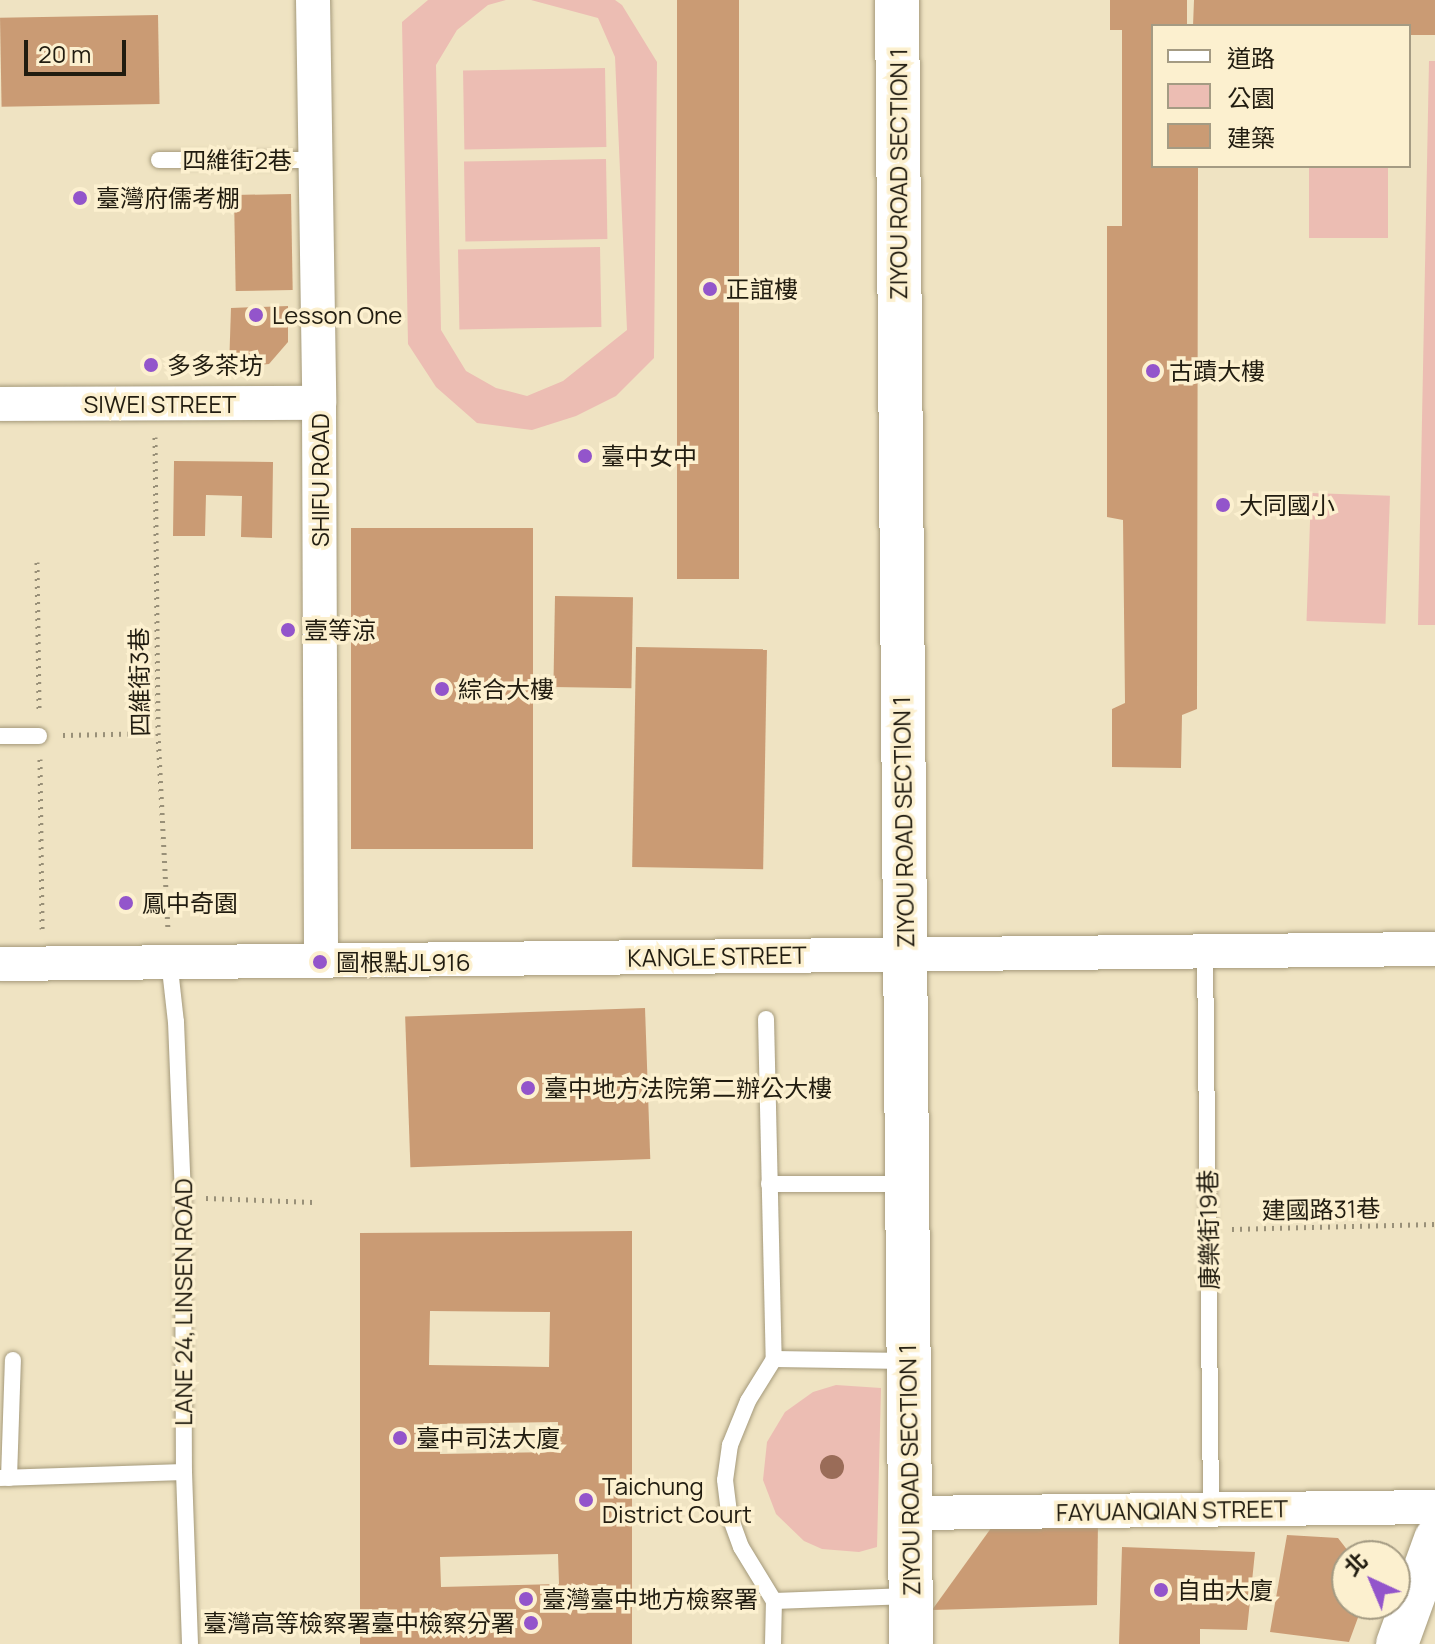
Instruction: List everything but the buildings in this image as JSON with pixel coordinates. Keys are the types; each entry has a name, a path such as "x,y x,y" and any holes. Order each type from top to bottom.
{"main road":[{"name":"ZIYOU ROAD SECTION 1","path":"897,0 911,1644"}],"street":[{"name":"SHIFU ROAD","path":"313,0 319,403 321,959"},
{"name":"SIWEI STREET","path":"0,404 319,403"},
{"name":"KANGLE STREET","path":"0,964 1435,949"},
{"name":"FAYUANQIAN STREET","path":"910,1513 1435,1507"},
{"path":"1397,1644 1435,1539"}],"lane":[{"name":"四維街2巷","path":"159,160 315,160"},
{"path":"0,736 39,736"},
{"name":"康樂街19巷","path":"1205,951 1211,1509"},
{"name":"LANE 24, LINSEN ROAD","path":"169,960 176,1022 183,1197 184,1472 190,1644"},
{"path":"766,1019 774,1359 748,1401 730,1445 725,1480 729,1514 741,1547 774,1601 773,1644"},
{"path":"769,1184 906,1184"},
{"path":"774,1359 908,1361"},
{"path":"13,1360 5,1478 184,1472"},
{"path":"774,1601 911,1596"}],"path":[{"name":"四維街3巷","path":"154,403 158,733 169,960"},
{"path":"39,736 158,733"},
{"path":"183,1197 313,1202"},
{"name":"建國路31巷","path":"1208,1229 1435,1224"}],"green space":[{"path":"428,0 506,0 488,5 457,30 436,65 441,330 466,371 496,388 527,396 563,381 627,330 615,57 598,18 531,0 615,0 622,5 657,62 654,358 616,396 576,416 532,430 477,423 436,387 408,344 402,22"},
{"path":"1429,61 1435,61 1435,625 1418,625"},
{"path":"605,68 606,147 464,149 463,70"},
{"path":"606,159 607,239 465,241 464,161"},
{"path":"1309,168 1388,168 1388,238 1309,238"},
{"path":"600,247 601,327 459,329 458,249"},
{"path":"1311,493 1390,496 1385,624 1307,621"},
{"path":"836,1385 881,1388 877,1547 859,1552 822,1549 804,1541 776,1514 763,1480 767,1442 785,1412 813,1392"}],"place":[{"name":"臺灣府儒考棚","path":"80,198"},
{"name":"正誼樓","path":"710,289"},
{"name":"Lesson One","path":"256,315"},
{"name":"多多茶坊","path":"151,365"},
{"name":"古蹟大樓","path":"1153,371"},
{"name":"臺中女中","path":"585,456"},
{"name":"大同國小","path":"1223,505"},
{"name":"壹等涼","path":"288,630"},
{"name":"綜合大樓","path":"442,689"},
{"name":"鳳中奇園","path":"126,903"},
{"name":"圖根點JL916","path":"320,962"},
{"name":"臺中地方法院第二辦公大樓","path":"528,1088"},
{"name":"臺中司法大廈","path":"400,1438"},
{"name":"Taichung District Court","path":"586,1500"},
{"name":"自由大廈","path":"1161,1590"},
{"name":"臺灣臺中地方檢察署","path":"526,1599"},
{"name":"臺灣高等檢察署臺中檢察分署","path":"531,1623"}]}
